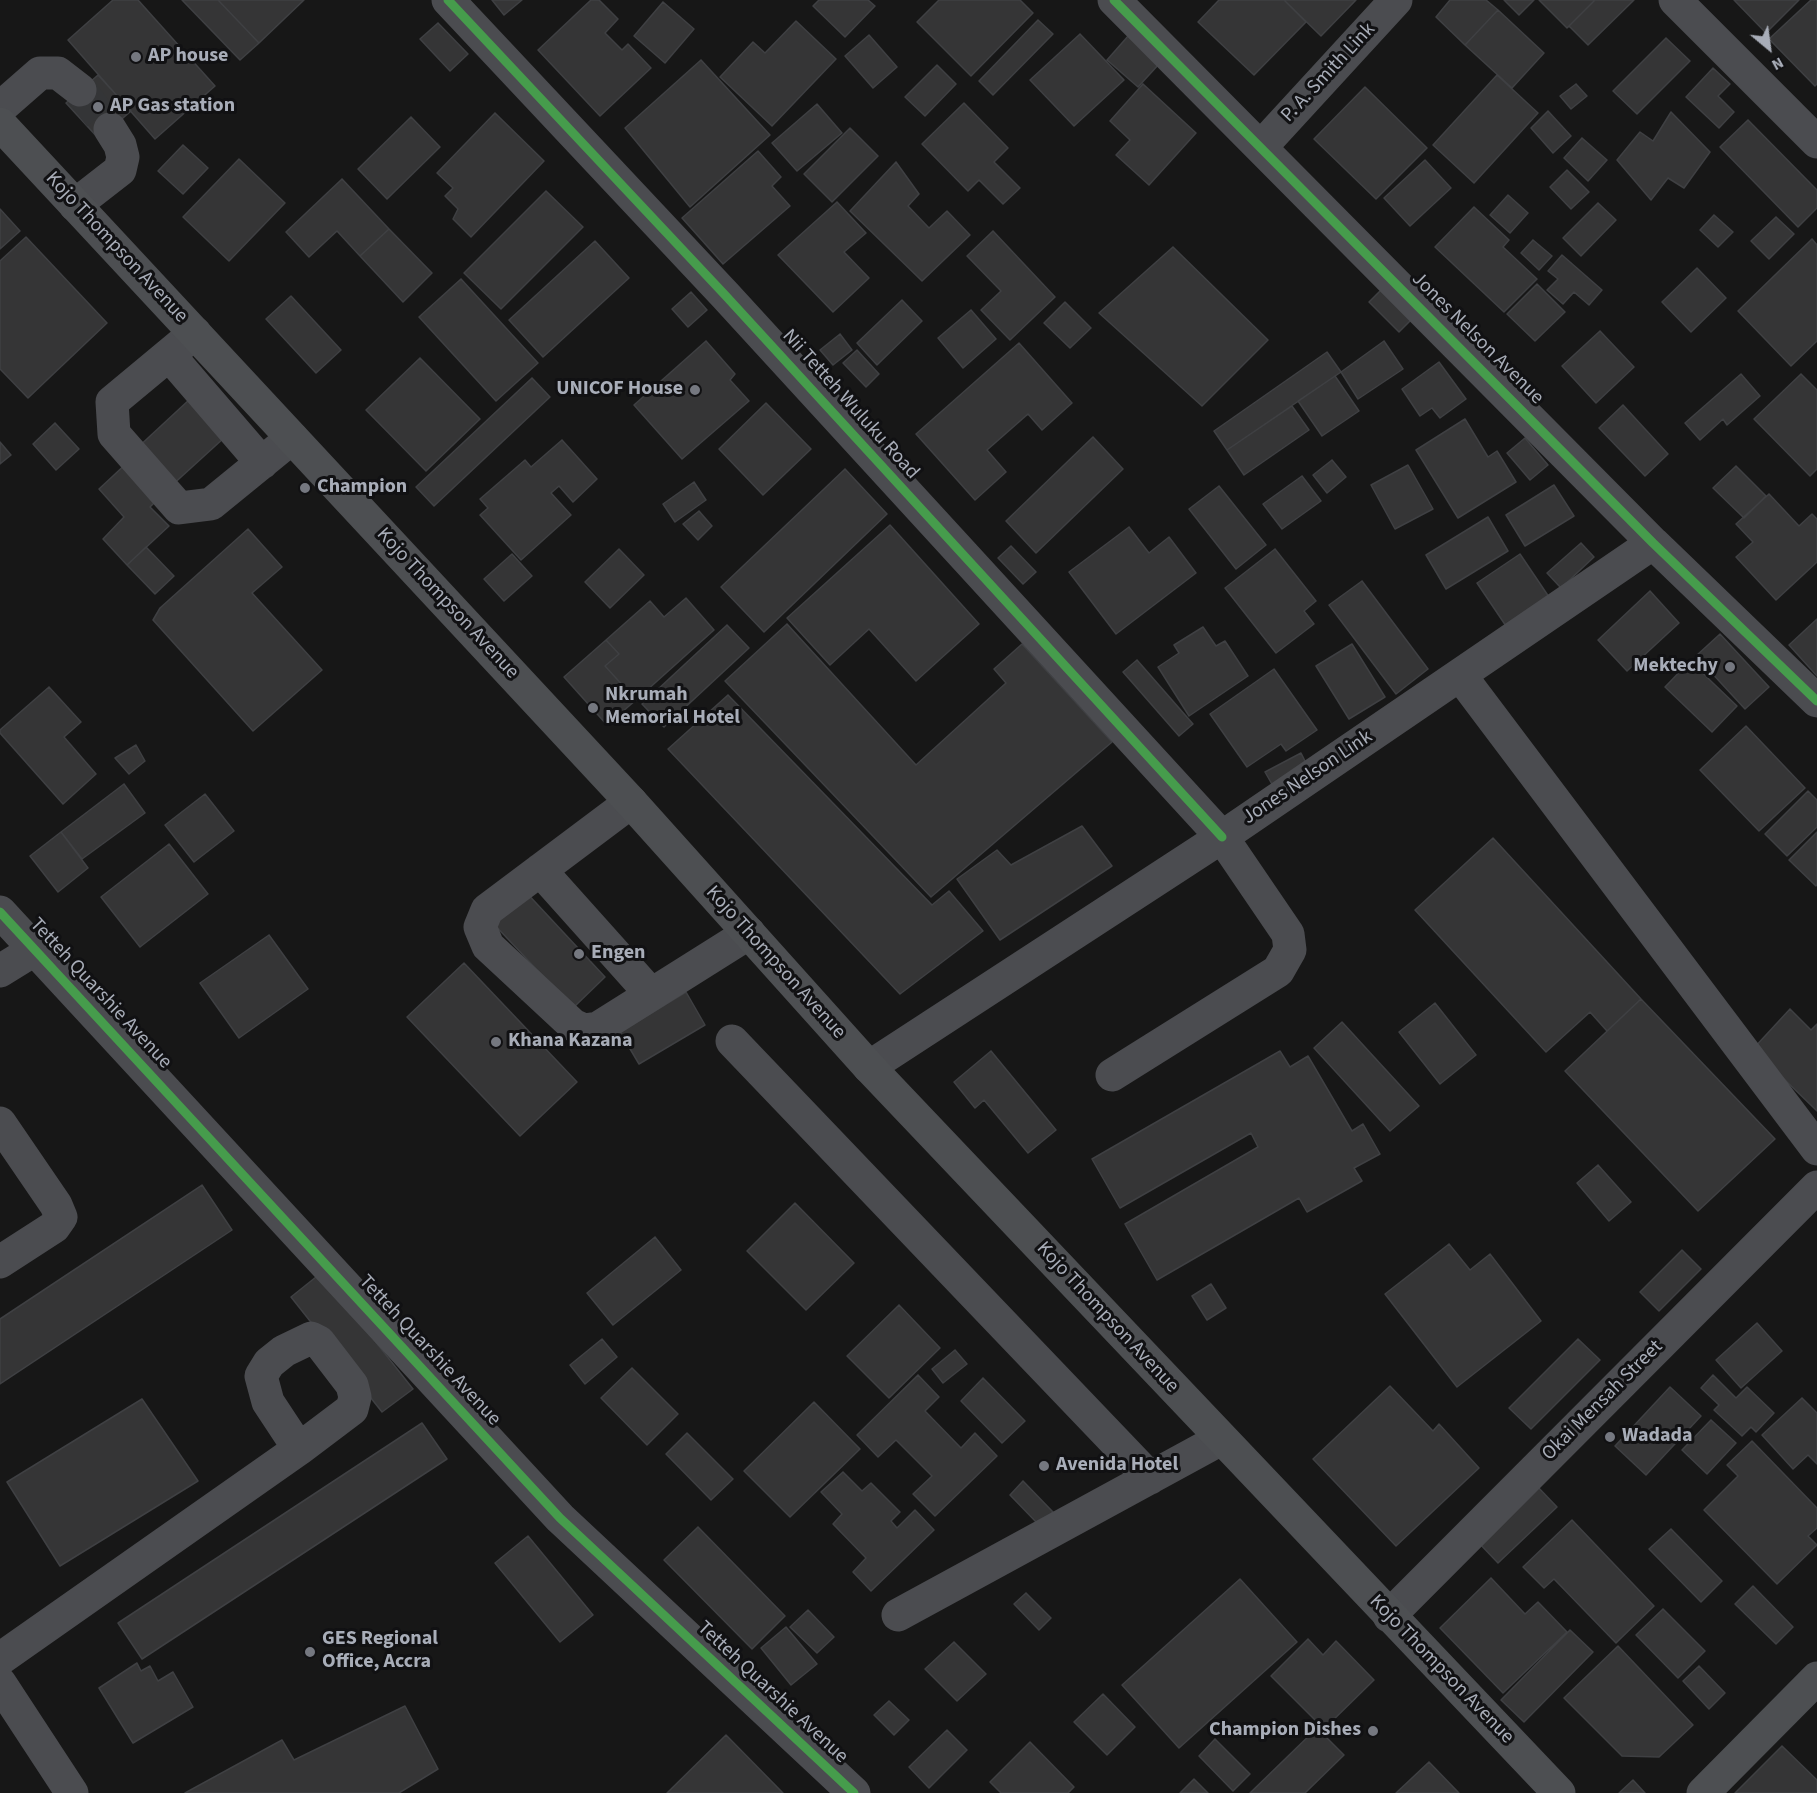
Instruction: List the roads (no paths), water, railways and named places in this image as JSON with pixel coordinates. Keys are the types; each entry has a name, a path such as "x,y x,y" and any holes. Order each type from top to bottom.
{"main road":[{"name":"Kojo Thompson Avenue","path":"0,124 631,802 869,1067 1559,1793"},
{"path":"1703,1793 1816,1682"}],"street":[{"name":"Nii Tetteh Wuluku Road","path":"448,0 726,295 1222,837 1288,934 1290,950 1278,971 1112,1075"},
{"name":"Jones Nelson Avenue","path":"1114,0 1653,543 1817,701"},
{"name":"P. A. Smith Link","path":"1261,147 1396,0"},
{"path":"1675,0 1817,142"},
{"path":"0,108 40,73 58,73 80,90"},
{"path":"75,205 120,170 123,157 120,145 110,129"},
{"path":"195,333 112,402 114,434 179,508 211,504 292,438"},
{"path":"169,356 262,463"},
{"name":"Jones Nelson Link","path":"869,1067 1222,837 1653,543"},
{"path":"1460,675 1817,1149"},
{"path":"631,802 487,910 480,927 488,946 573,1025 584,1030 598,1028 748,933"},
{"path":"540,870 651,994"},
{"name":"Tetteh Quarshie Avenue","path":"0,912 560,1518 854,1793"},
{"path":"0,971 34,950"},
{"path":"732,1041 1150,1478"},
{"path":"0,1124 56,1205 61,1217 54,1227 0,1262"},
{"name":"Okai Mensah Street","path":"1389,1616 1817,1187"},
{"path":"898,1615 1221,1439"},
{"path":"0,1659 298,1449"},
{"path":"0,1683 66,1791"}],"tunnel":[{"path":"80,90 110,129"}],"place":[{"name":"AP house","path":"136,57"},
{"name":"AP Gas station","path":"98,107"},
{"name":"UNICOF House","path":"695,390"},
{"name":"Champion","path":"305,488"},
{"name":"Mektechy","path":"1730,667"},
{"name":"Nkrumah Memorial Hotel","path":"593,708"},
{"name":"Engen","path":"579,954"},
{"name":"Khana Kazana","path":"496,1042"},
{"name":"Wadada","path":"1610,1437"},
{"name":"Avenida Hotel","path":"1044,1466"},
{"name":"GES Regional Office, Accra","path":"310,1652"},
{"name":"Champion Dishes","path":"1373,1731"}]}
